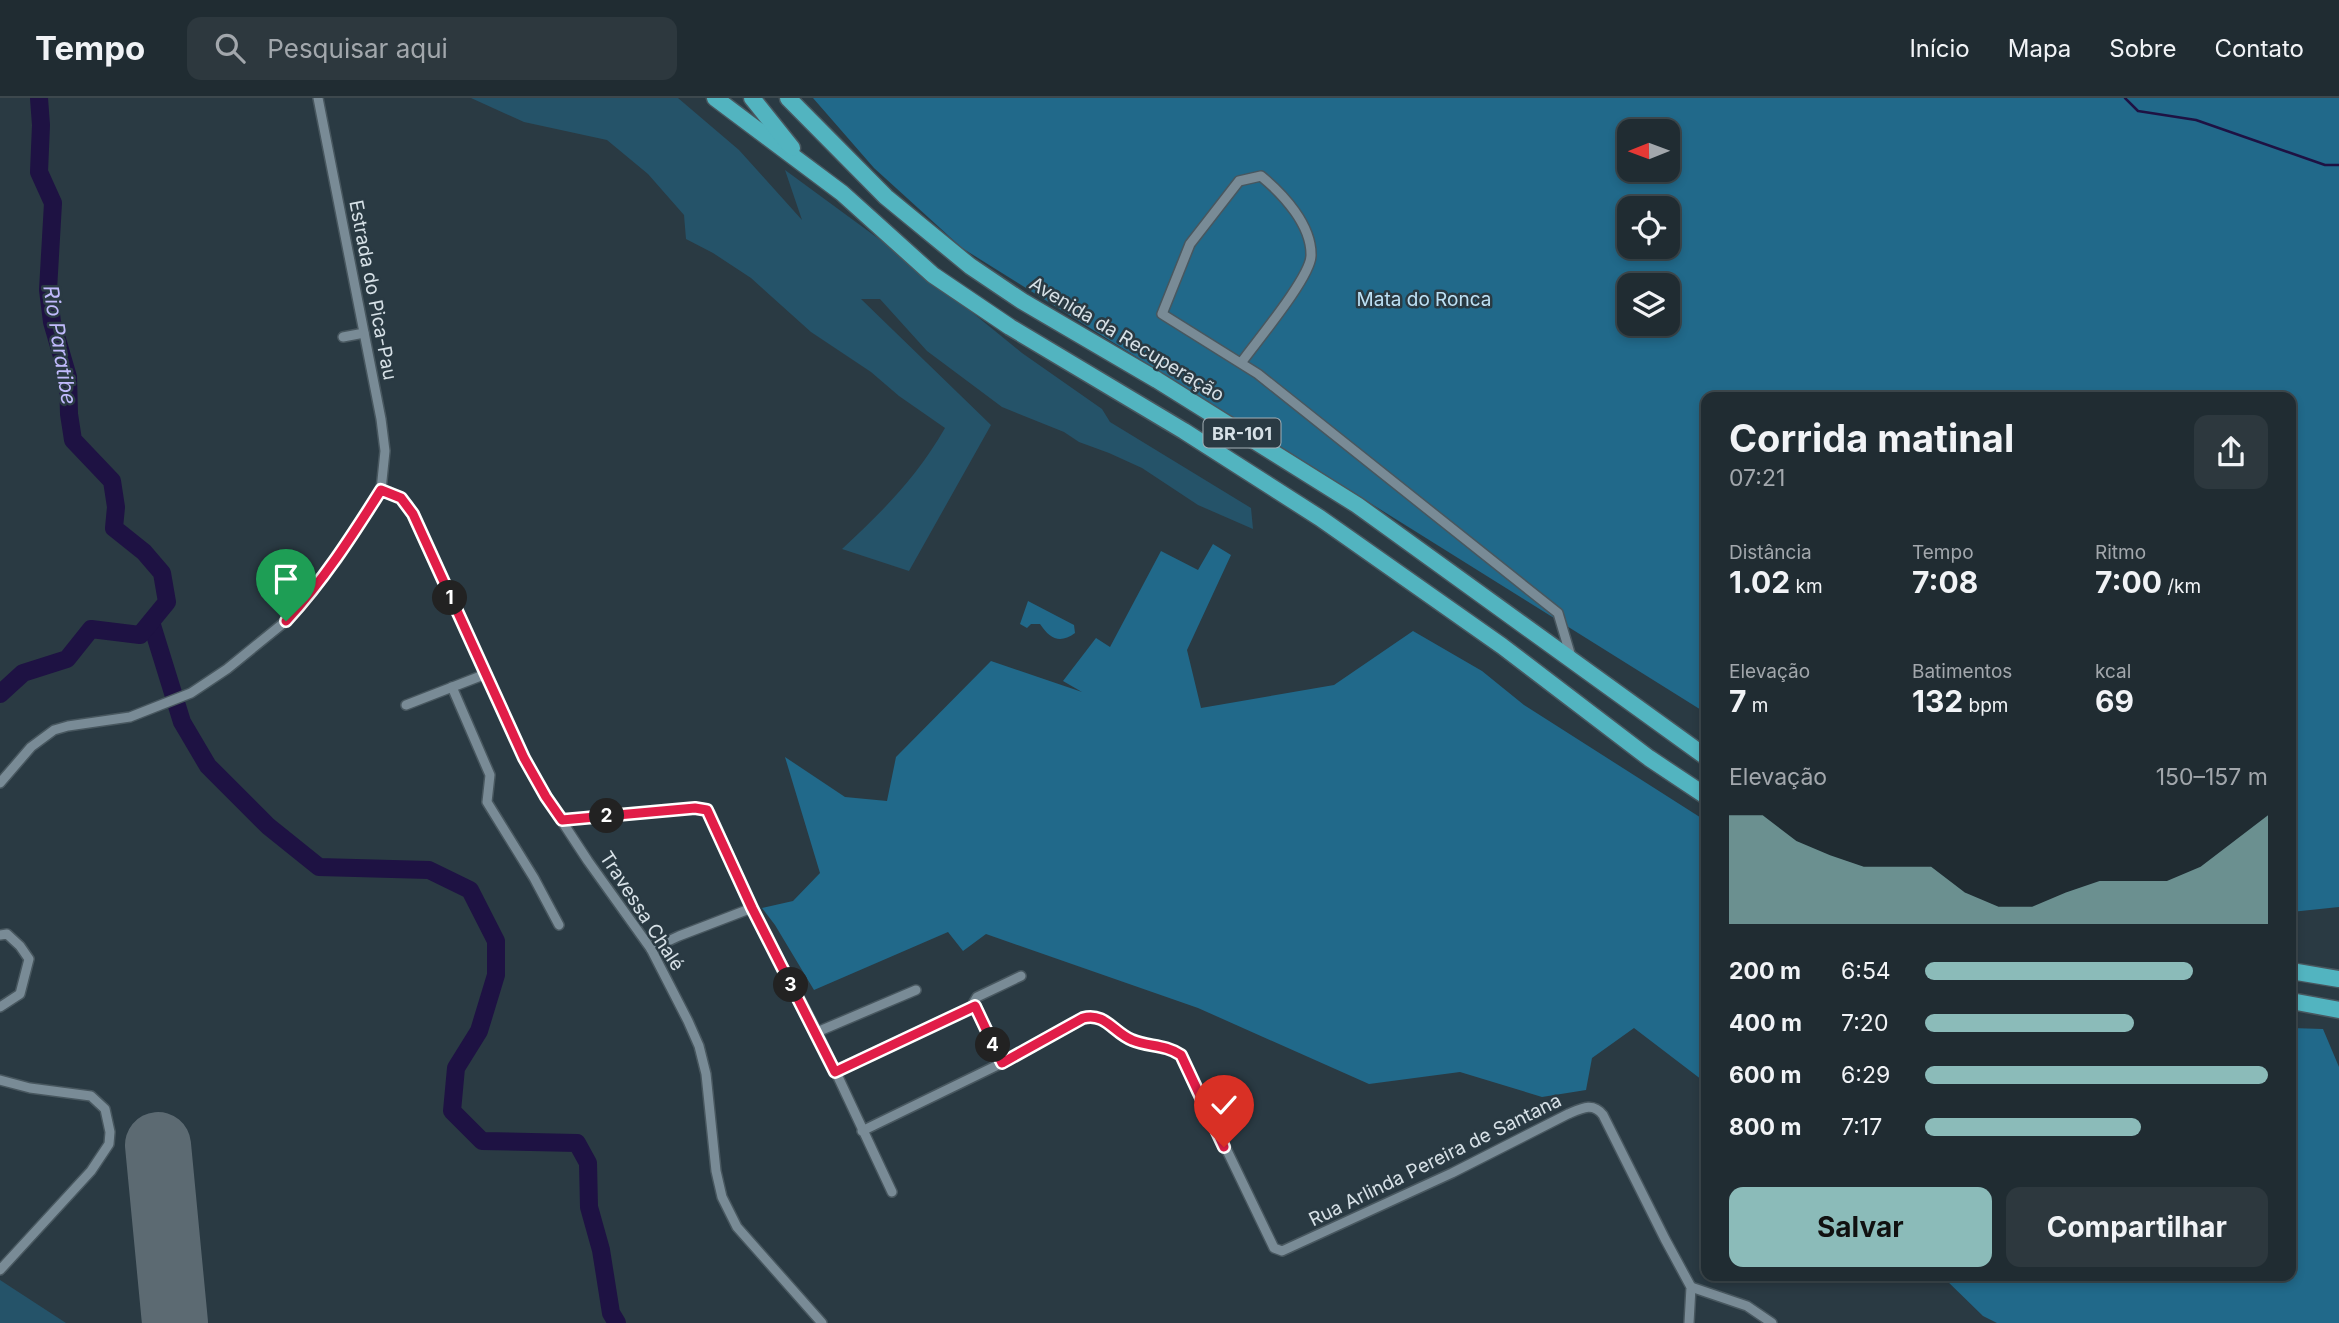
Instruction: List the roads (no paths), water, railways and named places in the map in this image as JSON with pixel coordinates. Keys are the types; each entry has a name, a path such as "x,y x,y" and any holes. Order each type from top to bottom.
{"highway":[{"path":"715,98 802,161"},
{"name":"BR-101","path":"752,98 802,161 842,193 933,275 1010,327 1184,431 1309,510 1502,646 1649,758 1701,793"},
{"name":"Avenida da Recuperação","path":"788,98 886,197 970,266 1022,301 1157,380 1357,505 1701,753"},
{"path":"2296,972 2339,979"},
{"path":"2296,1002 2339,1010"}],"street":[{"name":"Estrada do Pica-Pau","path":"318,98 385,451 381,490"},
{"path":"1241,363 1303,278 1311,257 1307,233 1281,192 1261,176 1239,181 1190,244 1162,314 1258,374 1558,613 1572,661"},
{"path":"343,337 364,333"},
{"path":"0,783 31,747 54,730 130,717 191,693 227,669 293,613 336,561 381,490"},
{"name":"Travessa Chalé","path":"381,490 401,498 413,514 524,758 546,797 651,949 699,1046 706,1074 716,1171 727,1211 737,1227 822,1323"},
{"path":"406,705 486,674"},
{"path":"452,687 490,775 487,802 534,878 559,925"},
{"path":"562,820 695,808 707,810 752,908 817,1032 892,1192"},
{"path":"651,949 752,908"},
{"path":"0,935 7,934 29,959 20,994 0,1007"},
{"path":"835,1072 974,1004 978,997 1021,976"},
{"path":"817,1032 916,990"},
{"path":"862,1131 1002,1063 974,1004"},
{"name":"Rua Arlinda Pereira de Santana","path":"1002,1063 1083,1018 1095,1017 1105,1020 1131,1040 1172,1049 1181,1055 1277,1250 1286,1250 1452,1173 1568,1114 1590,1106 1597,1108 1691,1287"},
{"path":"0,1080 30,1088 91,1096 105,1109 110,1132 109,1144 91,1171 0,1269"},
{"path":"1689,1323 1691,1287 1747,1306 1772,1323"}],"waterway":[{"name":"Rio Paratibe","path":"0,694 23,673 67,659 91,629 140,635 167,602 162,573 144,552 114,528 116,507 112,481 73,440 68,377 52,322 48,290 53,203 39,172 39,98"},
{"path":"2125,98 2138,111 2196,120 2325,165 2339,165"},
{"path":"151,622 182,722 208,766 268,826 319,867 429,870 470,890 496,941 496,975 479,1031 456,1068 452,1111 482,1141 577,1143 588,1163 589,1207 601,1250 611,1313 617,1323"}],"park label":[{"name":"Mata do Ronca","path":"1424,299"}]}
